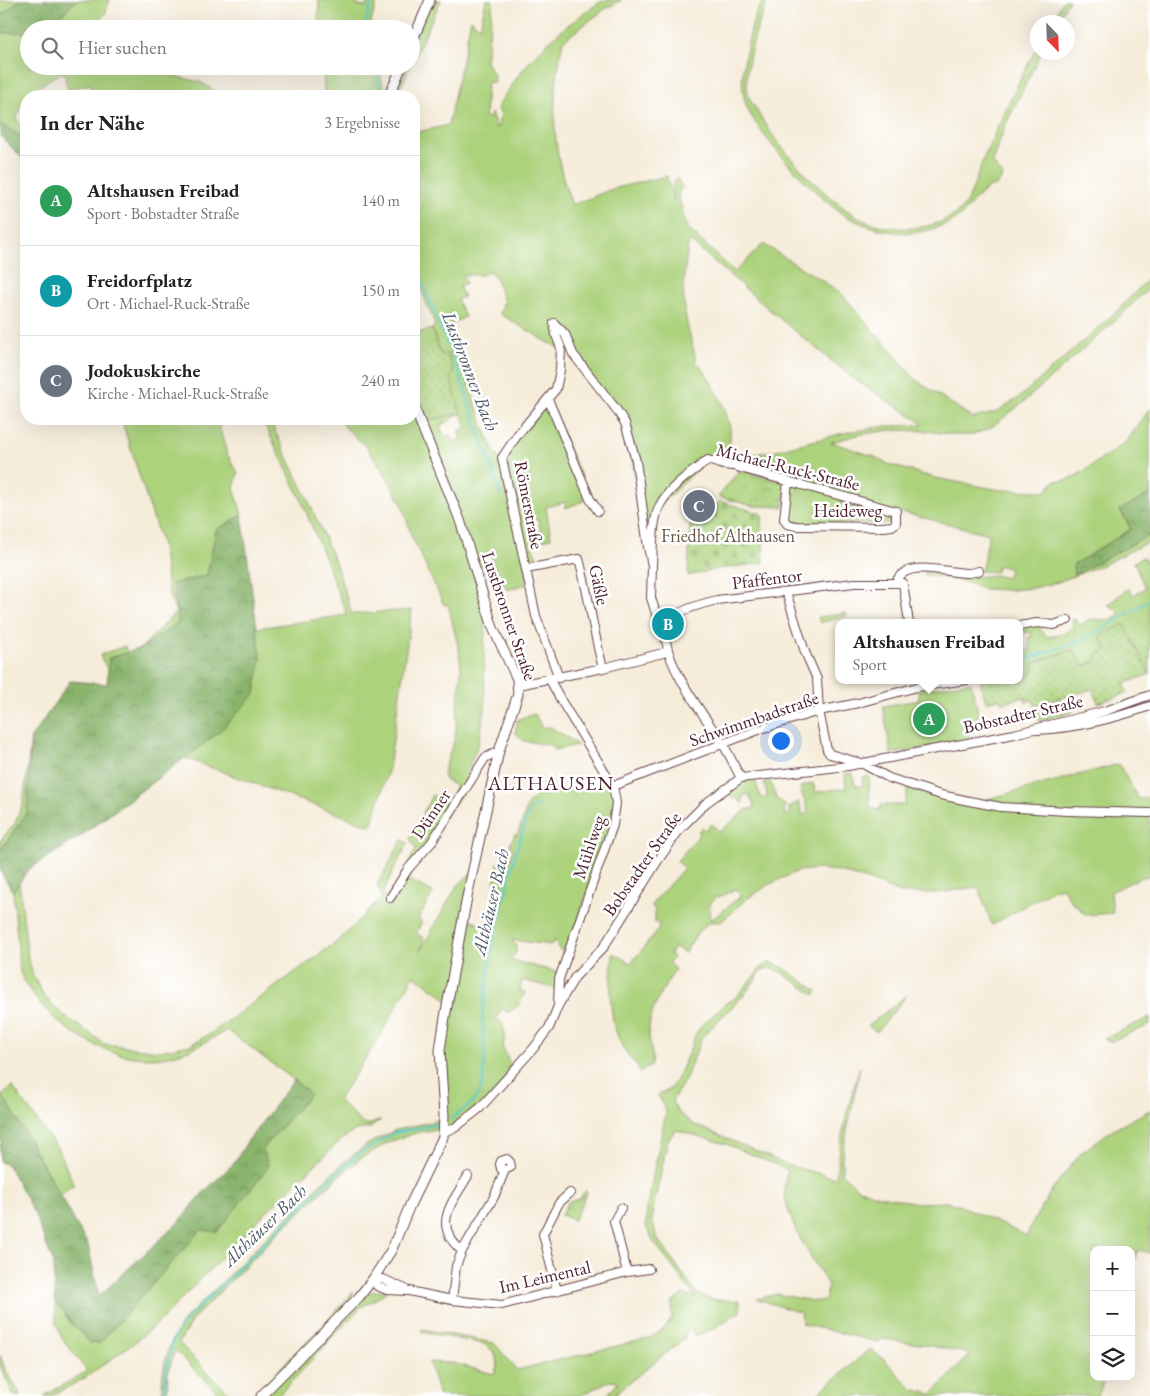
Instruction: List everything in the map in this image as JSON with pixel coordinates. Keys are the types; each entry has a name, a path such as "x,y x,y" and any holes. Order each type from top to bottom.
{"street":[{"path":"420,23 430,0"},
{"path":"392,90 398,75"},
{"name":"Römerstraße","path":"554,323 561,348 560,370 556,389 518,434 502,458 536,616 559,678"},
{"name":"Michael-Ruck-Straße","path":"554,323 565,334 573,354 625,423 636,461 652,566"},
{"path":"548,399 590,500 598,511"},
{"name":"Lustbronner Straße","path":"420,422 460,520 493,628 518,685 518,694 499,751 467,897 441,1036 440,1071 444,1132"},
{"name":"Michael-Ruck-Straße","path":"668,624 660,623 651,598 654,527 660,505 677,484 708,460 723,466 733,466 896,511"},
{"name":"Heideweg","path":"788,482 784,519 787,524 796,526 892,526 896,523 896,511"},
{"name":"Gäßle","path":"526,569 579,559 588,590 596,641 603,668"},
{"path":"908,619 898,578 909,571 925,567 968,574 979,571"},
{"name":"Pfaffentor","path":"668,624 673,617 717,600 854,583 900,582"},
{"path":"786,592 817,679 819,711 827,750 830,754 861,763 889,778 941,795 1001,806 1067,811 1150,813"},
{"path":"1023,625 1037,623 1054,625 1068,620"},
{"path":"668,624 667,652 681,680 722,743 741,778"},
{"path":"518,685 550,680 667,652"},
{"name":"Mühlweg","path":"550,680 566,710 613,786 616,803 615,818 559,979 558,1006"},
{"name":"Schwimmbadstraße","path":"613,786 761,729 819,711 858,703 917,684"},
{"name":"Bobstadter Straße","path":"444,1132 456,1127 490,1097 549,1028 558,1006 575,977 603,948 680,829 706,803 741,778 861,763 1023,731 1105,711 1150,695"},
{"path":"1023,731 1059,729 1091,724 1120,717 1150,706"},
{"name":"Dünner","path":"390,898 408,869 431,843 485,758 499,751"},
{"path":"261,1396 359,1297 373,1279 392,1249 444,1132"},
{"path":"452,1300 456,1266 462,1251 494,1197 505,1170"},
{"path":"462,1251 452,1242 445,1220 447,1211 468,1176"},
{"path":"557,1291 542,1234 559,1203 570,1193"},
{"path":"620,1208 614,1221 627,1272"},
{"name":"Im Leimental","path":"373,1279 383,1279 409,1291 452,1300 502,1305 627,1272 649,1269"}],"green space":[{"path":"0,0 20,0 0,16"},
{"path":"20,0 77,0 56,20 20,20 20,32 5,33 0,31 0,16"},
{"path":"77,0 110,0 105,14 98,20 56,20"},
{"path":"319,0 355,0 357,5 366,7 368,0 377,0 371,20 318,20"},
{"path":"430,0 441,0 420,46 420,23"},
{"path":"486,0 493,0 486,62 494,75 494,83 487,82 485,117 490,118 491,113 497,129 501,114 497,108 515,80 536,54 572,22 599,3 606,0 622,0 605,9 563,41 556,84 556,143 565,184 572,205 615,188 667,176 674,201 673,184 677,178 682,187 678,194 687,228 735,272 763,244 840,292 916,380 973,418 997,412 1021,396 1116,312 1150,277 1149,288 1117,319 1026,400 989,429 971,435 890,430 831,442 873,456 887,464 935,478 1000,490 1047,491 1054,481 1067,480 1081,473 1126,442 1150,408 1150,494 1120,511 1131,529 1073,565 1150,535 1150,541 1105,564 1058,582 1012,590 983,589 969,583 925,575 925,567 968,574 972,577 995,575 1007,578 1010,569 998,565 996,572 979,571 982,568 989,534 896,511 896,523 787,524 788,482 708,460 660,505 654,527 646,536 625,423 555,324 561,348 500,314 504,301 495,277 490,271 481,275 462,275 466,283 459,286 464,297 457,300 465,317 451,324 450,327 483,426 494,451 502,461 548,399 588,493 583,501 566,508 565,502 546,507 551,538 543,540 538,519 530,520 532,546 538,559 526,569 529,583 508,590 497,575 490,553 480,557 493,628 486,623 484,646 485,709 479,742 468,769 467,786 408,869 408,864 416,848 410,839 432,795 447,804 456,786 445,780 443,773 455,737 461,669 459,650 448,604 444,605 412,537 402,504 384,472 366,447 343,425 420,425 420,402 428,419 449,376 454,373 448,354 441,355 432,329 435,325 420,286 420,132 448,125 471,19 480,28","holes":["689,240 785,323 854,379 919,421 922,425 885,426 848,432 773,451 728,459 723,455 729,445 730,435 727,414 712,383 701,366 697,364 686,318 684,287","461,413 467,427 459,431 462,438 454,442 450,435 445,437 440,426"]},
{"path":"764,0 770,0 767,2 755,35 749,60 747,84 750,100 777,141 822,190 853,214 868,222 879,225 903,228 927,226 950,218 959,211 967,201 983,160 1022,75 1030,60 1038,60 1005,126 992,162 1003,176 996,186 981,194 954,220 934,229 920,232 898,233 879,229 852,220 838,211 800,176 771,144 759,129 745,102 742,86 744,62 754,18"},
{"path":"1064,0 1069,0 1060,15 1055,15"},
{"path":"0,31 5,33 20,32 20,75 58,75 35,90 20,90 20,109 17,120 20,123 20,136 0,124"},
{"path":"65,75 170,75 200,82 214,90 93,90 90,84 68,90"},
{"path":"323,75 380,75 384,89 395,82 398,75 406,75 400,90 324,90"},
{"path":"0,124 20,136 20,156 0,136"},
{"path":"432,329 441,355 448,354 454,374 450,377 461,413 428,420 420,402 420,332"},
{"path":"123,425 219,425 227,454 238,473 234,488 242,515 216,530 207,575 173,584 178,623 141,648 176,612 169,596 162,545"},
{"path":"265,425 272,425 307,497 335,562 352,614 412,610 389,768 371,826 185,758 218,733 261,659 257,628 347,615 301,499"},
{"path":"739,471 786,483 784,507 754,506 718,497"},
{"path":"1150,494 1150,535 1074,575 1073,565 1131,529 1120,510"},
{"name":"Friedhof Althausen","path":"720,501 762,514 764,563 717,569 688,576 690,525 696,524"},
{"path":"242,515 261,659 255,694 218,733 85,833 28,870 13,892 0,871 0,852 27,812 31,738 70,681 107,684 109,658 141,648 178,623 173,584 207,575 216,530"},
{"path":"1143,557 1150,567 1150,675 1124,624 1107,650 1097,660 1082,667 1073,649 1033,663 1034,672 1026,676 1023,666 1023,653 1030,650 1029,637 1032,636 1031,632 1025,633 1023,626 1037,623 1048,637 1063,634 1073,627 1072,620 1075,619 1080,625 1089,619 1108,620 1119,615 1117,609 1108,605 1128,588 1133,595 1145,588 1134,562"},
{"path":"846,613 847,616 820,623 818,617"},
{"path":"1124,624 1150,674 1124,684 1128,693 1098,703 1093,689 1035,706 1033,700 1026,702 1024,697 1002,703 1000,699 986,702 981,684 1023,684 1023,666 1027,675 1034,672 1033,663 1073,649 1082,667 1097,661 1096,655 1107,650 1100,636"},
{"path":"125,646 127,653 109,658 108,671 100,655"},
{"path":"958,684 971,684 979,717 967,721 970,740 891,754 883,706 919,700 918,690"},
{"path":"1070,703 1072,712 1039,721 1037,712"},
{"path":"535,714 542,728 551,727 578,745 554,750 551,745 524,741 515,733 518,719"},
{"path":"31,738 27,812 0,851 0,841 15,823 23,804"},
{"path":"1119,764 1138,799 1150,798 1150,877 1141,877 1111,892 1113,913 1086,915 1068,898 1063,887 1054,889 992,925 978,887 939,893 900,893 842,872 821,869 798,871 770,884 745,900 721,922 709,922 698,932 685,953 674,947 670,954 673,957 669,963 675,969 656,1003 649,1026 652,1065 641,1072 626,1053 617,1035 612,1012 613,953 631,963 658,930 659,923 655,923 655,910 651,905 684,868 677,861 700,834 698,832 702,827 705,830 712,824 719,832 746,810 755,807 749,795 744,794 742,803 736,798 723,797 719,794 741,778 754,777 760,796 765,800 767,794 764,783 770,781 776,798 785,805 784,815 789,814 789,807 799,802 803,816 808,812 800,787 813,783 816,792 846,788 845,774 853,773 856,786 863,786 863,777 869,776 870,808 880,810 880,805 905,805 908,784 976,802","holes":["735,889 741,896 711,920 710,907 716,897 720,897"]},
{"path":"610,782 616,803 567,955 559,949 555,940 551,945 512,940 516,945 516,953 510,960 561,973 558,989 522,980 520,991 525,992 519,1005 509,1013 502,1009 496,1019 503,1024 505,1035 503,1049 513,1070 490,1097 444,1132 438,1129 419,1132 389,1142 361,1158 285,1226 192,1320 179,1343 232,1396 221,1396 175,1350 168,1372 167,1396 162,1396 164,1365 170,1345 186,1318 315,1189 366,1145 396,1130 444,1119 439,1049 448,1000 414,975 378,1040 338,1100 363,1124 371,1124 381,1120 370,1128 356,1130 341,1140 265,1213 159,1322 135,1342 85,1378 51,1396 44,1396 87,1371 62,1338 56,1323 55,1303 90,1343 100,1343 201,1229 262,1150 309,1094 294,1080 227,1030 181,1053 164,1057 146,1058 111,1052 78,1036 63,1025 37,1000 25,983 20,971 13,892 19,881 28,958 33,975 43,995 62,1014 105,1044 159,1051 190,1045 210,1034 338,941 382,897 377,885 402,840 408,843 383,894 390,898 387,903 394,902 407,879 433,892 418,920 422,922 416,933 424,938 420,951 457,886 473,871 463,918 486,926 487,952 502,888 497,886 494,881 498,863 509,863 513,850 510,844 515,834 517,836 528,804 537,795 593,788"},
{"path":"771,962 784,968 817,991 815,995 779,971 769,968 763,970 743,996 702,1037 685,1080 672,1101 679,1113 693,1124 790,1166 836,1178 845,1122 860,1067 842,1157 842,1174 857,1188 875,1195 917,1203 946,1202 959,1205 1027,1236 1032,1223 1053,1188 1081,1153 1109,1132 1150,1110 1150,1253 1138,1250 1135,1259 1135,1246 1090,1246 1090,1381 1104,1381 1098,1396 815,1396 870,1349 886,1361 912,1389 932,1394 971,1354 927,1345 882,1339 878,1342 802,1324 801,1313 757,1299 776,1294 813,1301 825,1301 828,1285 804,1245 790,1214 785,1184 788,1170 726,1144 676,1130 668,1140 653,1209 652,1220 657,1238 696,1292 710,1299 740,1301 740,1312 714,1328 696,1336 688,1328 684,1339 612,1396 606,1396 619,1382 609,1381 579,1396 439,1396 429,1362 453,1363 494,1374 498,1363 494,1352 484,1344 422,1332 422,1329 494,1343 517,1370 650,1338 668,1325 672,1316 672,1303 683,1294 695,1297 653,1241 646,1226 647,1206 666,1112 658,1095 670,1089 676,1080 695,1035 702,1025 725,1004 735,998 762,967"},
{"path":"907,995 877,1032 868,1026"},
{"path":"1150,1017 1150,1025 1109,1042 1104,1039"},
{"path":"294,1080 310,1094 262,1150 269,1166 217,1232 201,1230 100,1343 90,1343 55,1303 53,1262 35,1215 8,1165 0,1162 0,1146 2,1141 0,1139 0,1094 9,1105 88,1245 99,1296 180,1221 200,1196 234,1163 247,1142"},
{"path":"12,1086 57,1148 74,1184 60,1195 2,1096"},
{"path":"585,1191 587,1192 574,1220 561,1215 567,1203 580,1198"},
{"path":"387,1290 383,1295 361,1307 278,1396 252,1396 326,1322 353,1292 352,1299 337,1319 371,1292"},
{"path":"0,1355 5,1369 21,1396 14,1396 0,1366"}],"water":[{"path":"941,702 943,718 917,721 915,708 937,705 937,703"}],"waterway":[{"name":"Lustbronner Bach","path":"366,20 372,0"},
{"name":"Lustbronner Bach","path":"376,75 380,90"},
{"name":"Lustbronner Bach","path":"420,276 454,359 501,495"},
{"name":"Althäuser Bach","path":"1023,661 1085,639 1150,600"},
{"name":"Althäuser Bach","path":"451,1119 472,1103 480,1092 483,1082 485,1054 482,1018 492,946 516,852 529,812 533,807 539,806"},
{"name":"Althäuser Bach","path":"165,1396 172,1344 179,1329 192,1314 327,1182 360,1153 395,1133 438,1124"}],"place":[{"name":"Jodokuskirche","path":"699,506"},
{"name":"Freidorfplatz","path":"668,624"},
{"name":"Altshausen Freibad","path":"929,719"}],"district":[{"name":"ALTHAUSEN","path":"551,783"}]}
